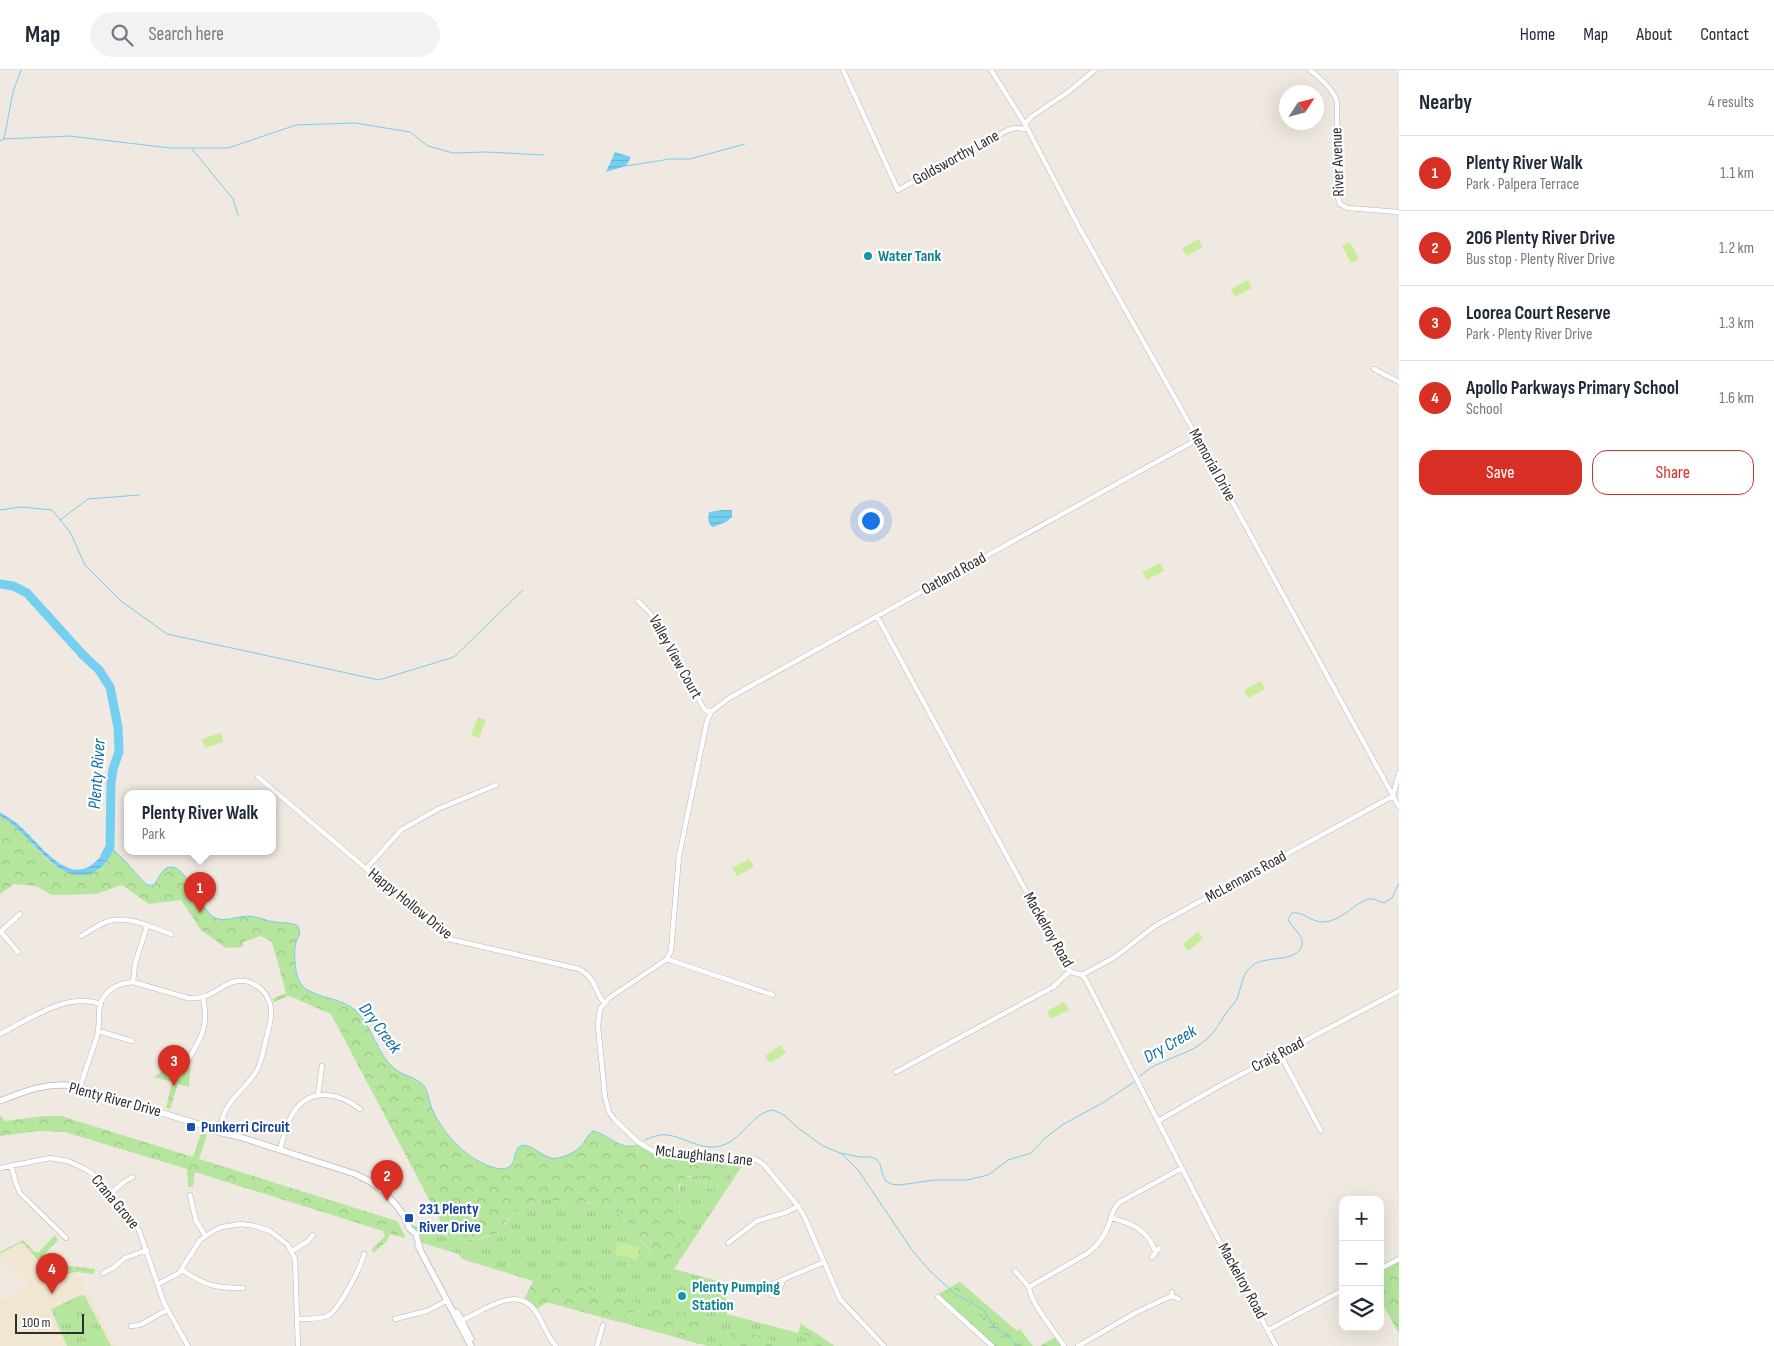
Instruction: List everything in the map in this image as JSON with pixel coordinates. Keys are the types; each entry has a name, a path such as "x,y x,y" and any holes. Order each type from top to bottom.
{"street":[{"name":"Goldsworthy Lane","path":"843,70 898,190 1008,130 1026,126"},
{"path":"991,70 1026,126 1031,117 1059,99 1096,70"},
{"name":"River Avenue","path":"1310,70 1328,86 1337,101 1337,195 1340,204 1348,208 1399,212"},
{"name":"Memorial Drive","path":"1026,126 1102,269 1198,439 1399,807"},
{"path":"1374,369 1399,382"},
{"name":"Oatland Road","path":"711,712 729,698 1198,439"},
{"name":"Valley View Court","path":"638,601 652,614 703,707 711,712"},
{"name":"Mackelroy Road","path":"877,616 1070,971 1082,975 1276,1346"},
{"path":"604,1003 667,959 672,945 679,856 707,721 711,712"},
{"path":"1393,796 1399,773"},
{"name":"Happy Hollow Drive","path":"258,777 273,790"},
{"path":"366,869 401,830 438,809 496,785"},
{"name":"Happy Hollow Drive","path":"276,792 449,939 579,970 590,977 604,1003"},
{"name":"McLennans Road","path":"1082,975 1115,957 1155,926 1393,796"},
{"path":"18,952 1,932 20,914"},
{"path":"80,936 103,924 116,920 126,920 171,934"},
{"path":"134,982 135,964 147,926"},
{"path":"667,959 773,995"},
{"path":"896,1072 1053,987 1070,971"},
{"path":"80,1088 98,1031 101,1004 107,994 115,987 134,982 188,998 203,998 213,994 227,984 242,981 248,982 260,988 267,995 271,1004 272,1014 259,1066 251,1079 232,1100 218,1129"},
{"name":"Craig Road","path":"1158,1121 1221,1085 1399,991"},
{"path":"188,1060 204,1030 206,1016 203,998"},
{"path":"0,1034 64,1003 86,1000 101,1004"},
{"name":"McLaughlans Lane","path":"604,1003 600,1009 598,1026 606,1104 615,1120 645,1147 655,1152 749,1158 757,1160 769,1170 798,1206 805,1218 840,1299 884,1346"},
{"path":"98,1031 132,1041"},
{"path":"1280,1054 1321,1131"},
{"path":"318,1095 322,1066"},
{"name":"Plenty River Drive","path":"0,1101 47,1085 64,1085 80,1088 218,1129 240,1138 365,1178 388,1196 403,1216 409,1228 416,1234 420,1248 473,1346"},
{"path":"280,1150 290,1118 303,1102 318,1095 326,1094 341,1097 360,1109"},
{"name":"Crana Grove","path":"0,1168 44,1159 68,1161 93,1174 139,1230 168,1310 188,1346"},
{"path":"11,1166 20,1193 66,1238"},
{"path":"1030,1287 1092,1250 1104,1236 1115,1206 1120,1202 1182,1168"},
{"path":"111,1194 124,1182 133,1177"},
{"path":"190,1195 196,1221 205,1235"},
{"path":"728,1243 757,1221 787,1212 798,1206"},
{"path":"1111,1218 1127,1222 1139,1228 1157,1250 1152,1257"},
{"path":"158,1284 182,1270 193,1250 205,1235 222,1227 241,1224 270,1231 277,1235 292,1251 296,1267 298,1346"},
{"path":"292,1251 313,1235"},
{"path":"103,1273 113,1268 125,1258 147,1250"},
{"path":"298,1319 323,1318 334,1311 362,1264 364,1254"},
{"path":"1384,1267 1399,1259"},
{"path":"783,1280 824,1262"},
{"path":"182,1270 212,1286 243,1288"},
{"path":"1015,1271 1030,1287 1030,1293 1064,1346"},
{"path":"1268,1330 1339,1292"},
{"path":"1078,1346 1172,1294 1178,1299"},
{"path":"938,1297 992,1346"},
{"path":"462,1323 506,1299 514,1298 525,1301 534,1309 556,1346"},
{"path":"395,1319 427,1311 448,1300"},
{"path":"131,1326 140,1325 168,1310"},
{"path":"597,1346 603,1325"}],"shaded area":[{"path":"20,1243 24,1244 36,1257 44,1270 52,1276 77,1272 116,1346 0,1346 0,1302 31,1285 0,1257 0,1254"}],"green space":[{"path":"1199,239 1203,247 1186,256 1182,248"},
{"path":"1350,242 1359,259 1351,263 1342,246"},
{"path":"1248,280 1252,288 1235,297 1231,289"},
{"path":"1160,563 1164,571 1147,580 1142,572"},
{"path":"1261,681 1265,689 1248,698 1244,690"},
{"path":"478,717 486,720 479,738 471,735"},
{"path":"221,733 223,742 205,748 202,739"},
{"path":"0,816 17,828 48,860 66,871 88,873 98,870 105,864 112,849 122,857 147,885 154,885 165,869 172,867 179,870 185,876 208,912 218,919 251,916 298,926 300,933 295,945 295,961 297,976 301,984 312,992 342,1002 355,1010 366,1024 383,1056 389,1063 398,1071 424,1086 433,1111 451,1138 467,1154 486,1165 503,1169 512,1165 518,1149 524,1145 553,1158 571,1154 583,1144 593,1131 620,1145 632,1146 638,1144 656,1154 735,1159 736,1161 724,1179 714,1189 707,1188 700,1175 686,1177 679,1185 678,1208 680,1212 692,1216 695,1223 664,1268 661,1267 651,1251 636,1236 623,1217 599,1202 573,1203 545,1199 511,1214 498,1233 472,1240 449,1237 331,1014 289,996 274,1002 272,999 286,993 272,942 261,936 243,942 243,947 226,948 201,930 181,900 149,904 122,885 96,894 52,895 36,886 14,884 0,894"},
{"path":"749,859 754,867 737,876 732,868"},
{"path":"1198,932 1203,939 1188,951 1183,944"},
{"path":"1064,1002 1069,1010 1051,1019 1047,1011"},
{"path":"781,1045 786,1053 770,1063 765,1056"},
{"path":"182,1065 190,1069 189,1087 178,1084 170,1109 166,1108 172,1082 154,1077 170,1066"},
{"path":"0,1115 5,1121 44,1116 61,1116 193,1157 201,1133 207,1135 199,1159 397,1221 406,1238 390,1234 387,1241 373,1253 372,1249 385,1236 383,1231 195,1172 193,1187 188,1187 187,1169 65,1132 38,1131 0,1136"},
{"path":"737,1159 746,1160 674,1269 725,1283 727,1314 798,1333 801,1324 834,1346 708,1346 547,1302 537,1309 525,1298 533,1281 462,1259 459,1254 419,1242 411,1226 455,1238 472,1240 490,1236 505,1225 511,1214 537,1201 545,1199 573,1203 599,1202 623,1217 636,1236 655,1256 693,1217 681,1212 678,1207 683,1178 700,1175 707,1188 714,1189 724,1179"},
{"path":"55,1235 58,1240 43,1256 43,1260 53,1269 70,1266 95,1269 94,1274 77,1272 52,1276 24,1244 20,1243 0,1254 0,1252 23,1240 35,1252 39,1252"},
{"path":"618,1242 640,1248 637,1260 615,1254"},
{"path":"1399,1262 1399,1334 1384,1306 1384,1270"},
{"path":"541,1280 577,1286 682,1313 708,1324 709,1329 701,1335 702,1341 699,1344 656,1331 656,1326 666,1322 664,1318 651,1314 630,1312 623,1315 619,1322 547,1302 537,1309 525,1298 534,1284"},
{"path":"960,1282 1017,1331 1020,1329 1033,1346 993,1346 938,1294"},
{"path":"952,1287 985,1310 999,1327 1016,1339 1022,1346 1014,1346 1004,1336 990,1329 979,1314 970,1306 944,1291"},
{"path":"81,1295 85,1296 111,1346 67,1346 51,1309"},
{"path":"733,1329 763,1337 786,1346 719,1346 723,1343 735,1343 730,1332"},
{"path":"810,1329 834,1346 811,1346 804,1334"},
{"path":"1055,1337 1062,1346 1040,1346"}],"water":[{"path":"615,152 631,157 626,166 606,172"},
{"path":"732,510 732,517 726,522 711,526 708,520 709,512"},
{"path":"0,812 19,826 56,861 74,869 84,869 93,864 103,853 107,845 112,849 109,857 98,870 89,874 77,875 65,871 42,854 21,832 0,816"}],"waterway":[{"path":"0,141 4,139 13,92 21,70"},
{"path":"4,139 69,136 170,148 228,148 296,125 355,123 410,132 428,146 453,153 486,152 544,155"},
{"path":"626,166 670,159 690,159 745,144"},
{"path":"192,149 233,199 238,215"},
{"path":"60,520 88,499 139,495"},
{"path":"0,510 21,507 52,510 70,532 85,565 121,601 167,634 379,680 454,657 523,590"},
{"name":"Plenty River","path":"0,584 13,586 27,593 99,670 110,687 118,727 119,752 113,769 111,783 110,847 105,856"},
{"name":"Dry Creek","path":"110,847 147,885 154,885 165,869 172,867 179,870 185,876 208,912 217,919 251,916 298,926 300,933 295,945 295,961 297,976 301,984 312,992 342,1002 355,1010 366,1024 383,1056 395,1069 424,1086 433,1111 444,1129 458,1146 476,1160 486,1165 503,1169 512,1164 518,1148 524,1145 548,1157 558,1158 576,1150 593,1131 623,1145 634,1146"},
{"name":"Dry Creek","path":"1140,1076 1157,1065 1193,1049 1209,1037 1236,1001 1244,976 1252,966 1297,953 1301,948 1302,940 1288,919 1292,913 1300,914 1318,922 1329,921 1341,916 1368,899 1384,903 1392,898 1399,883"},
{"name":"Dry Creek","path":"645,1140 658,1135 667,1135 706,1147 720,1146 734,1139 759,1116 773,1110 784,1115 823,1146 840,1153 876,1159 880,1164 886,1181 891,1184 900,1185 934,1180 967,1180 988,1175 1008,1160 1031,1153 1044,1139 1062,1125 1104,1102 1134,1082"},
{"name":"Dry Creek","path":"842,1154 858,1170 912,1250 929,1270 955,1294 983,1309 993,1326 1008,1336 1017,1346"}],"place":[{"name":"Water Tank","path":"868,256"},
{"name":"Plenty River Walk","path":"200,913"},
{"name":"Loorea Court Reserve","path":"174,1086"},
{"name":"Punkerri Circuit","path":"191,1127"},
{"name":"206 Plenty River Drive","path":"387,1201"},
{"name":"231 Plenty River Drive","path":"409,1218"},
{"name":"Apollo Parkways Primary School","path":"52,1294"},
{"name":"Plenty Pumping Station","path":"682,1296"}]}
